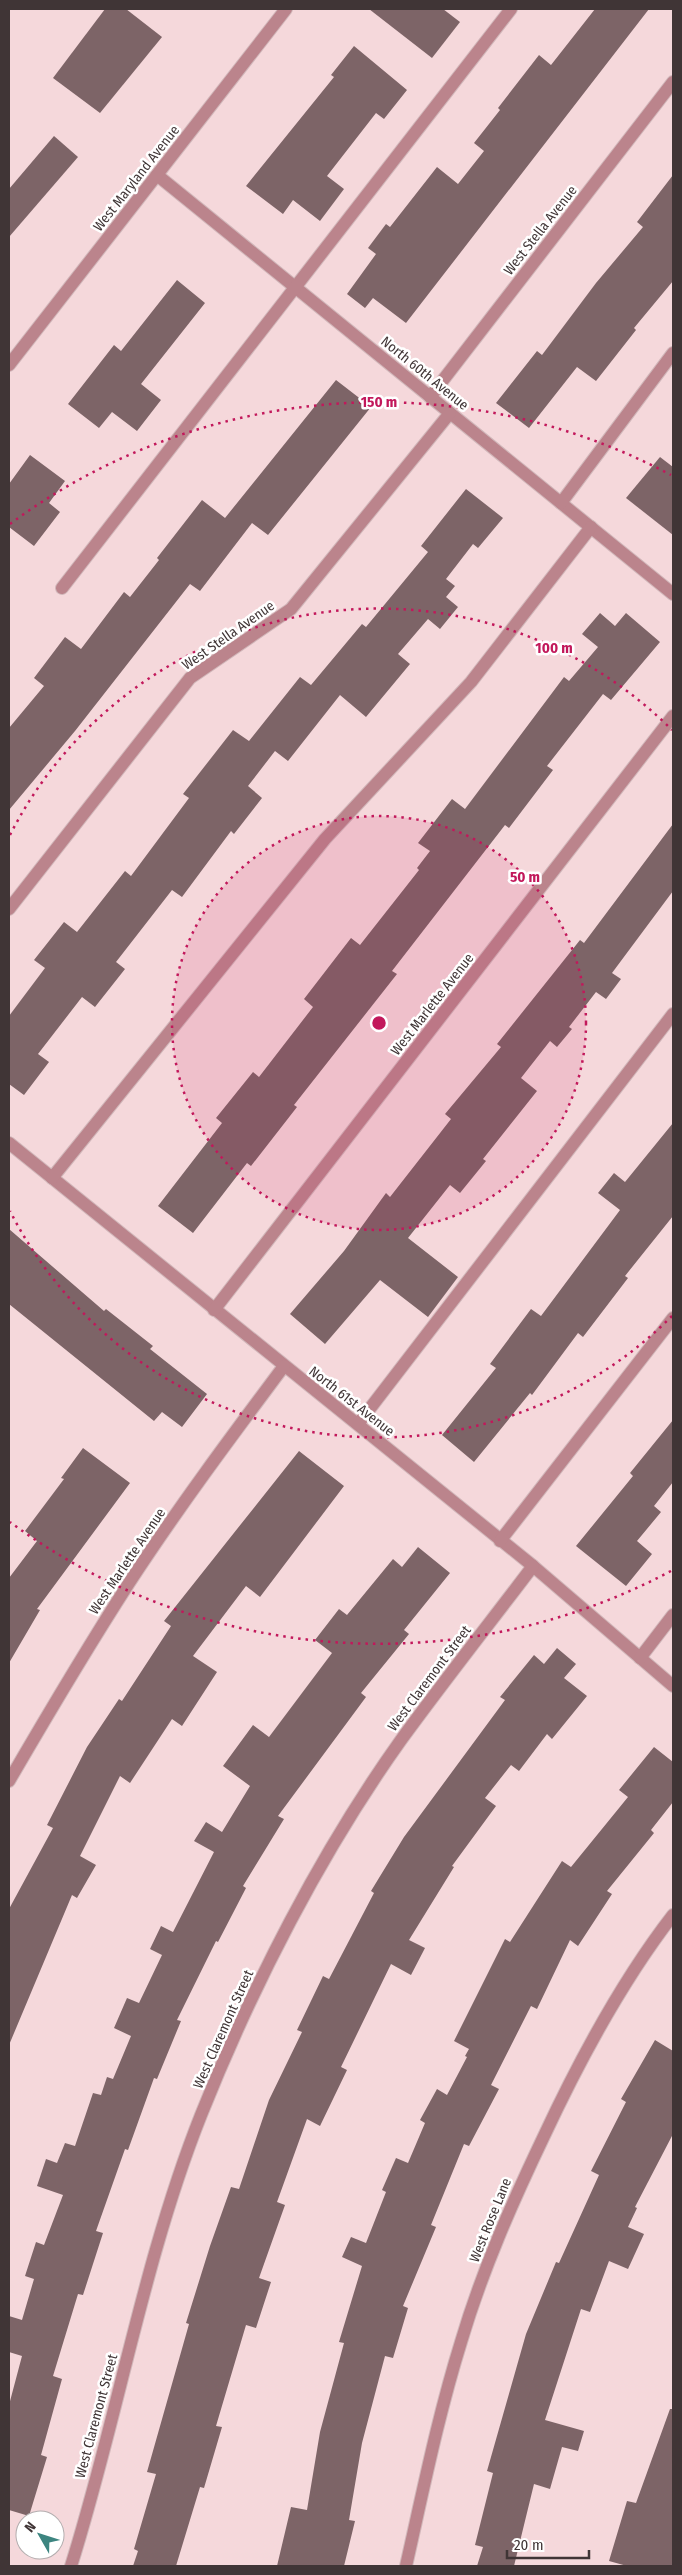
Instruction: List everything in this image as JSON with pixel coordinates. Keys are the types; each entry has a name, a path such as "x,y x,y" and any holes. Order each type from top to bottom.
{"street":[{"name":"West Maryland Avenue","path":"9,366 286,9"},
{"path":"62,588 511,9"},
{"name":"West Stella Avenue","path":"430,397 673,82"},
{"name":"North 60th Avenue","path":"157,175 673,594"},
{"path":"561,503 673,353"},
{"name":"West Stella Avenue","path":"9,909 190,678 291,609 450,413"},
{"path":"52,1178 325,840 471,682 591,527"},
{"name":"West Marlette Avenue","path":"214,1310 673,716"},
{"path":"358,1424 673,1014"},
{"name":"North 61st Avenue","path":"9,1143 533,1566 673,1686"},
{"path":"500,1541 673,1318"},
{"name":"West Marlette Avenue","path":"9,1781 68,1680 130,1581 220,1451 284,1366"},
{"name":"West Claremont Street","path":"71,2566 158,2240 201,2115 260,1982 333,1845 400,1742 533,1566"},
{"path":"640,1658 673,1615"},
{"name":"West Rose Lane","path":"406,2566 439,2422 461,2342 512,2202 567,2087 600,2028 632,1975 673,1915"}],"building":[{"path":"105,9 126,9 162,37 100,113 53,78"},
{"path":"369,9 443,9 460,22 432,58"},
{"path":"595,9 649,9 406,323 373,298 365,308 347,294 376,254 368,248 386,224 390,227 437,167 458,184 484,151 474,143 539,55 551,65"},
{"path":"354,46 407,90 384,119 376,113 327,176 344,189 320,221 293,200 283,214 246,186 334,77 331,75"},
{"path":"54,136 78,157 9,237 9,189"},
{"path":"673,175 673,281 634,328 636,330 596,381 577,367 529,428 496,403 537,351 542,355 596,283 643,227 637,222"},
{"path":"177,280 205,303 141,384 161,400 137,431 112,412 99,428 68,404 114,345 121,351"},
{"path":"336,380 371,407 268,535 252,523 200,591 190,584 75,731 9,810 9,728 44,686 34,678 65,637 81,649 124,592 130,597 159,560 157,558 202,500 225,518"},
{"path":"30,455 65,481 49,503 60,512 34,546 9,527 9,484"},
{"path":"660,457 673,467 673,535 626,498"},
{"path":"466,489 503,518 478,548 473,544 446,579 455,586 446,597 458,607 440,629 428,619 398,654 410,664 366,717 340,695 288,761 275,751 248,786 262,798 234,834 231,831 182,897 172,890 116,962 125,969 95,1007 82,997 38,1054 49,1062 24,1095 9,1084 9,1016 45,968 34,960 64,922 77,932 125,871 131,876 189,798 183,794 233,730 249,741 300,677 311,685 362,624 366,627 428,552 421,546"},
{"path":"600,613 615,626 626,613 660,642 611,700 603,694 547,766 553,770 509,828 505,825 392,971 397,974 294,1105 297,1107 251,1166 247,1163 193,1233 158,1206 222,1123 216,1118 253,1072 259,1077 313,1007 304,999 351,938 360,945 419,870 417,868 430,851 418,843 452,799 465,809 564,677 569,681 598,647 582,634"},
{"path":"673,824 673,891 612,973 621,979 606,999 596,992 569,1027 572,1029 557,1047 550,1041 521,1078 537,1091 483,1159 486,1161 460,1193 450,1185 408,1238 458,1277 428,1317 380,1280 325,1344 290,1314 344,1251 386,1193 390,1197 451,1119 445,1114 501,1047 497,1044 580,940 584,943"},
{"path":"673,1123 673,1216 625,1276 628,1278 583,1337 578,1333 532,1395 530,1393 474,1462 442,1435 496,1368 490,1364 531,1309 541,1316 620,1210 598,1193 614,1173 625,1182"},
{"path":"9,1229 104,1311 106,1309 153,1346 150,1349 207,1394 182,1427 162,1412 154,1421 9,1304"},
{"path":"673,1420 673,1482 654,1506 661,1512 637,1541 652,1554 626,1586 576,1546 633,1476 630,1473"},
{"path":"83,1448 130,1483 37,1609 40,1610 9,1663 9,1578 37,1541 25,1531 64,1479 61,1478"},
{"path":"299,1451 344,1486 260,1597 246,1586 193,1656 217,1672 182,1726 172,1719 130,1783 120,1776 80,1856 96,1865 77,1898 72,1895 9,2045 9,1909 53,1828 47,1825 87,1747 119,1699 122,1701 171,1626 164,1621"},
{"path":"418,1547 450,1573 404,1630 409,1634 361,1693 366,1697 278,1816 284,1819 243,1886 246,1888 218,1942 216,1941 177,2020 181,2021 157,2079 154,2078 128,2150 125,2149 96,2231 103,2233 83,2295 78,2294 53,2376 62,2379 41,2455 47,2457 31,2510 15,2510 15,2512 9,2510 9,2405 22,2356 9,2352 9,2316 22,2320 34,2279 25,2276 36,2242 44,2245 63,2195 37,2186 46,2159 57,2163 65,2143 75,2146 93,2093 101,2095 107,2077 113,2079 131,2036 114,2028 127,1998 139,2003 162,1955 150,1949 161,1926 173,1932 214,1852 194,1841 206,1822 222,1832 250,1786 223,1766 253,1725 269,1737 332,1653 315,1640 339,1609 347,1615 393,1559 402,1567"},
{"path":"557,1648 576,1664 564,1678 587,1696 552,1739 547,1734 519,1771 511,1765 485,1798 496,1806 452,1866 454,1867 409,1940 425,1948 411,1975 391,1964 341,2067 347,2070 320,2126 307,2119 277,2202 285,2205 259,2278 271,2282 256,2328 246,2325 216,2426 222,2427 204,2488 200,2487 176,2566 133,2566 138,2551 134,2549 156,2474 147,2472 189,2324 186,2323 231,2187 239,2189 269,2100 302,2032 297,2030 323,1976 329,1979 374,1893 371,1891 404,1837 505,1700 500,1697 534,1655 544,1664"},
{"path":"654,1747 673,1762 673,1802 651,1830 654,1833 607,1891 612,1894 578,1946 570,1940 537,2009 531,2006 491,2085 499,2089 469,2146 464,2144 431,2225 436,2227 403,2306 408,2308 393,2358 385,2356 362,2443 349,2520 355,2521 344,2566 277,2566 291,2507 307,2510 320,2432 344,2343 339,2342 362,2266 342,2257 351,2237 366,2243 386,2192 382,2190 396,2158 408,2163 425,2123 420,2120 437,2089 447,2095 467,2057 465,2056 469,2049 454,2041 505,1939 510,1942 562,1861 571,1867 628,1797 619,1790"},
{"path":"655,2040 673,2051 673,2134 635,2207 637,2208 628,2227 644,2234 628,2269 609,2261 590,2312 581,2309 545,2420 584,2431 578,2451 562,2447 550,2489 534,2484 514,2566 477,2566 483,2547 475,2545 493,2473 487,2471 526,2334 556,2262 559,2263 599,2175 591,2171 626,2102 621,2099"},
{"path":"670,2409 673,2409 673,2566 627,2566 609,2561 627,2501 636,2503"}]}
